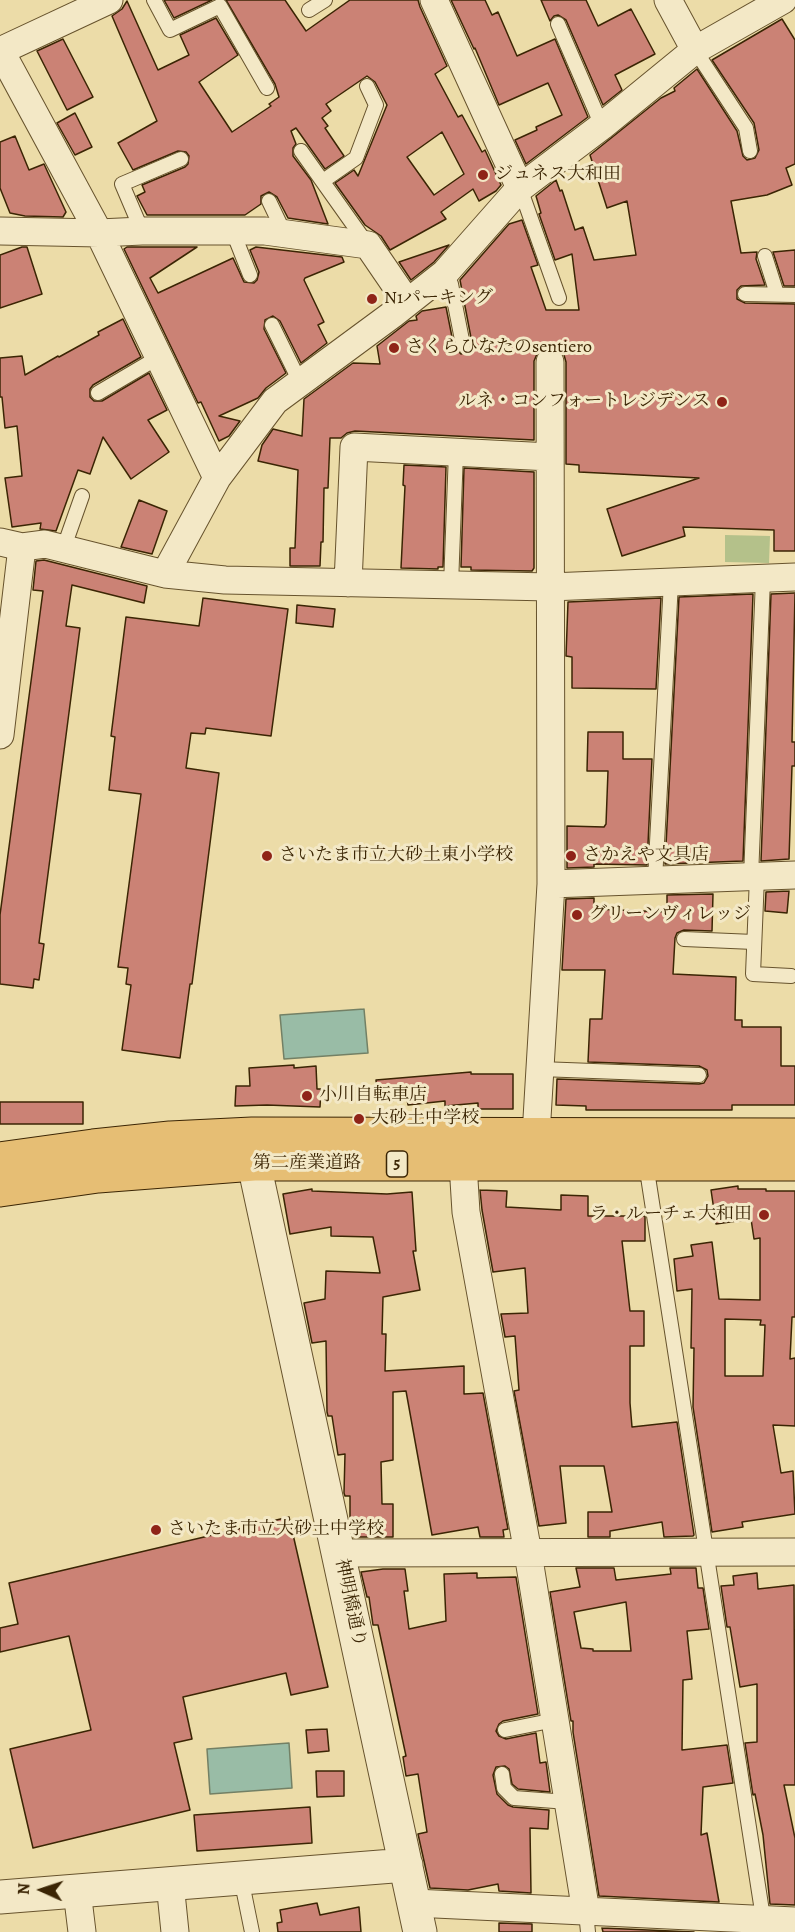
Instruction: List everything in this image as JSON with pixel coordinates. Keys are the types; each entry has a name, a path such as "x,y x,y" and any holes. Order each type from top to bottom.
{"main road":[{"name":"第二産業道路","path":"0,1190 98,1176 253,1149 536,1135 795,1135"},
{"name":"第二産業道路","path":"0,1159 148,1141 462,1164 795,1164"}],"street":[{"path":"109,0 0,50 99,233 217,478"},
{"path":"435,0 520,188"},
{"path":"668,0 695,50"},
{"path":"165,574 217,478 275,401 445,273 520,188 603,126 695,50 783,0"},
{"path":"0,231 99,233 265,231 368,245 407,302"},
{"path":"536,1135 550,884 550,362"},
{"path":"348,583 354,447 550,458"},
{"path":"0,735 11,544 45,544 165,574 225,580 550,587 795,577"},
{"path":"550,884 795,875"},
{"name":"神明橋通り","path":"253,1149 417,1918"},
{"path":"462,1164 466,1212 528,1553 587,1922"},
{"path":"339,1553 706,1554 795,1552"},
{"path":"0,1897 406,1865"},
{"path":"170,1883 175,1932"},
{"path":"77,1891 82,1932"},
{"path":"417,1918 764,1926 795,1921"}],"lane":[{"path":"154,0 170,30 220,6 267,88"},
{"path":"309,10 325,0"},
{"path":"558,24 603,126"},
{"path":"695,50 746,128 750,151"},
{"path":"323,181 356,158 376,105 367,86"},
{"path":"301,150 368,245"},
{"path":"142,231 122,184 181,159"},
{"path":"520,188 559,298"},
{"path":"269,201 280,224 279,233"},
{"path":"233,232 250,275"},
{"path":"765,256 777,294"},
{"path":"445,273 451,284 463,345"},
{"path":"745,294 795,295"},
{"path":"272,325 300,382"},
{"path":"98,393 159,357"},
{"path":"451,585 456,452"},
{"path":"64,548 82,496"},
{"path":"763,579 753,974 791,976"},
{"path":"655,880 671,582"},
{"path":"684,939 754,942"},
{"path":"540,1069 699,1075"},
{"path":"646,1164 764,1926"},
{"path":"506,1730 555,1720"},
{"path":"502,1774 504,1788 514,1798 568,1802"},
{"path":"241,1878 252,1932"}],"green space":[{"path":"725,535 770,536 769,563 725,562"}],"shaded area":[{"path":"364,1009 368,1053 284,1059 280,1015"},
{"path":"289,1743 292,1788 210,1794 207,1749"}],"building":[{"path":"164,0 212,0 174,18"},
{"path":"226,0 285,0 306,31 350,0 418,0 447,66 435,74 458,117 462,115 482,152 485,150 501,185 496,191 479,201 473,189 441,212 446,219 390,250 381,236 365,225 335,183 354,170 358,176 387,105 375,82 367,76 326,104 331,111 322,118 328,126 325,128 344,156 325,169 296,128 291,131 296,144 293,148 293,156 311,180 328,224 288,218 277,197 269,192 261,196 261,204 245,215 147,215 137,196 145,192 142,185 185,167 189,156 186,152 178,151 133,170 118,143 157,121 112,16 122,9 127,1 158,70 189,55 180,35 216,18 238,55 199,82 232,132 271,106 269,104 279,97 275,84","holes":["442,132 464,174 434,195 407,157"]},
{"path":"451,0 485,0 492,15 498,12 517,56 555,39 588,117 526,164 515,140 562,115 548,83 499,105 475,48"},
{"path":"541,0 586,0 598,26 631,9 655,54 615,75 622,90 603,105 566,20 558,15 550,21"},
{"path":"782,19 795,40 795,164 786,168 792,185 767,195 731,201 741,253 757,252 756,259 765,285 741,286 737,290 737,299 745,303 795,304 795,551 774,551 774,530 683,527 685,536 622,556 607,509 699,478 579,472 579,465 566,464 566,362 564,355 558,349 549,346 537,354 534,361 534,440 355,431 341,438 330,438 328,488 324,488 320,566 290,566 290,548 295,548 298,470 258,461 262,445 273,429 302,436 304,399 353,363 380,364 377,346 409,321 417,320 416,316 422,311 446,307 454,347 461,354 468,352 472,343 460,280 509,224 522,220 538,265 531,267 546,310 579,310 572,254 555,260 539,214 541,213 536,196 556,180 560,191 562,190 575,230 583,227 594,260 636,255 627,201 607,208 590,155 661,98 675,91 674,88 697,69 737,131 743,156 747,160 755,158 759,150 754,123 712,60"},
{"path":"63,39 93,97 67,110 37,51"},
{"path":"75,113 92,147 75,155 57,123"},
{"path":"15,136 29,170 44,164 66,212 63,217 25,216 10,213 0,188 0,142"},
{"path":"449,245 434,262 411,280 399,262"},
{"path":"27,247 42,294 0,308 0,255"},
{"path":"127,247 197,247 150,278 158,293 233,258 244,282 254,283 259,272 250,250 256,247 342,257 344,262 304,280 324,322 318,325 327,343 301,363 280,321 273,316 265,320 264,329 286,373 266,388 258,398 219,416 240,421 229,436 219,441 201,402 198,403 124,249"},
{"path":"795,250 795,286 784,286 773,252"},
{"path":"123,319 141,357 93,385 90,389 90,397 94,401 102,401 149,373 167,410 148,420 169,452 131,479 103,437 90,474 78,470 56,531 40,529 41,523 12,527 5,478 22,476 17,426 5,428 2,397 0,397 0,358 22,356 25,375 99,335 98,332"},
{"path":"404,465 446,467 443,567 438,567 438,569 401,568"},
{"path":"464,468 534,472 534,568 532,571 471,570 471,567 461,567"},
{"path":"139,500 167,511 152,554 121,547"},
{"path":"44,560 147,586 144,603 72,585 66,626 80,628 39,943 44,944 39,980 34,979 33,988 0,984 0,915 43,591 33,590 36,561"},
{"path":"795,593 792,742 795,742 795,766 792,766 789,859 761,861 771,594"},
{"path":"753,594 743,861 665,864 679,597"},
{"path":"203,598 288,609 271,736 206,728 205,734 191,733 186,768 219,773 192,984 190,984 180,1058 122,1050 131,985 126,984 128,968 118,967 141,794 109,790 115,737 111,736 126,617 199,626"},
{"path":"661,598 656,689 572,688 572,657 566,656 568,602"},
{"path":"297,605 335,609 333,627 296,623"},
{"path":"588,732 623,732 623,759 652,759 647,865 594,864 594,867 567,868 567,826 604,827 606,824 608,771 587,771"},
{"path":"789,891 787,913 765,911 766,892"},
{"path":"713,894 712,931 684,930 677,933 673,974 736,977 735,1020 742,1020 742,1027 781,1027 781,1066 795,1066 795,1105 732,1105 732,1110 586,1110 586,1106 556,1105 557,1079 699,1084 704,1083 708,1076 707,1070 699,1066 588,1062 590,1019 602,1019 605,970 562,970 566,899 594,898 594,909 667,912 667,895"},
{"path":"294,1065 294,1068 316,1066 317,1089 321,1089 320,1107 235,1106 236,1086 250,1086 249,1068"},
{"path":"471,1072 471,1074 513,1074 513,1109 478,1109 478,1103 445,1106 445,1101 408,1105 407,1099 378,1102 376,1080"},
{"path":"0,1102 83,1102 83,1124 0,1124"},
{"path":"738,1186 738,1189 795,1191 795,1317 792,1317 790,1359 795,1358 795,1426 773,1425 781,1473 793,1471 795,1514 742,1522 743,1527 712,1532 693,1407 692,1289 677,1291 674,1259 693,1256 691,1245 712,1242 719,1299 760,1300 760,1238 754,1239 751,1219 716,1224 711,1190","holes":["725,1319 761,1320 760,1325 765,1325 763,1376 725,1376"]},
{"path":"312,1189 312,1191 387,1194 412,1192 416,1251 413,1251 420,1290 383,1297 382,1334 386,1334 385,1371 464,1366 464,1394 483,1393 508,1529 503,1530 504,1537 480,1537 478,1527 432,1535 406,1391 393,1392 393,1460 381,1462 382,1504 393,1504 393,1537 354,1537 350,1518 350,1496 345,1496 344,1493 345,1454 338,1455 332,1416 328,1416 327,1412 326,1341 312,1343 304,1303 325,1299 326,1271 380,1273 373,1237 331,1236 331,1227 290,1234 283,1194"},
{"path":"480,1190 507,1191 506,1207 561,1210 561,1195 588,1196 588,1216 645,1216 645,1241 622,1241 630,1311 644,1311 644,1346 630,1346 632,1427 677,1422 693,1536 664,1537 662,1522 610,1531 610,1537 588,1537 588,1512 612,1512 604,1466 560,1466 566,1523 539,1526 514,1391 519,1390 515,1336 505,1337 501,1314 528,1313 525,1268 493,1272"},
{"path":"289,1517 328,1687 291,1695 286,1673 183,1697 192,1739 174,1743 190,1810 33,1848 10,1749 91,1730 69,1636 0,1652 0,1628 18,1624 9,1583"},
{"path":"576,1568 614,1568 616,1580 671,1574 670,1568 696,1568 698,1588 703,1588 709,1629 687,1631 692,1679 683,1680 682,1750 727,1745 733,1783 703,1787 701,1835 707,1833 719,1902 599,1896 573,1721 571,1721 550,1592 580,1587","holes":["626,1602 631,1651 593,1651 593,1649 581,1648 574,1612"]},
{"path":"405,1569 408,1591 404,1591 409,1629 446,1621 444,1574 477,1573 477,1578 516,1577 538,1714 503,1721 496,1731 499,1736 506,1739 536,1733 540,1763 546,1762 550,1792 518,1789 512,1784 509,1769 505,1766 496,1767 493,1775 497,1794 508,1805 549,1810 548,1829 530,1828 531,1893 499,1891 498,1884 468,1890 430,1888 418,1834 427,1832 418,1774 406,1776 403,1757 406,1756 378,1625 373,1625 369,1597 367,1597 361,1572"},
{"path":"757,1573 758,1589 794,1585 795,1785 784,1785 795,1838 795,1905 770,1904 763,1835 755,1794 753,1795 745,1743 757,1742 757,1684 740,1687 721,1586 734,1585 733,1576"},
{"path":"327,1729 329,1751 308,1753 306,1730"},
{"path":"316,1771 344,1771 344,1796 317,1797"},
{"path":"310,1807 312,1843 197,1851 194,1815"},
{"path":"317,1903 320,1915 359,1907 361,1932 278,1932 277,1923 282,1922 280,1910"},
{"path":"499,1923 532,1924 532,1932 499,1932"},
{"path":"602,1928 694,1932 603,1932"}],"place":[{"name":"ジュネス大和田","path":"483,175"},
{"name":"N1パーキング","path":"372,299"},
{"name":"さくらひなたのsentiero","path":"394,348"},
{"name":"ルネ・コンフォートレジデンス","path":"722,402"},
{"name":"さいたま市立大砂土東小学校","path":"267,856"},
{"name":"さかえや文具店","path":"571,856"},
{"name":"グリーンヴィレッジ","path":"577,915"},
{"name":"小川自転車店","path":"307,1096"},
{"name":"大砂土中学校","path":"359,1119"},
{"name":"ラ・ルーチェ大和田","path":"764,1215"},
{"name":"さいたま市立大砂土中学校","path":"156,1530"}]}
